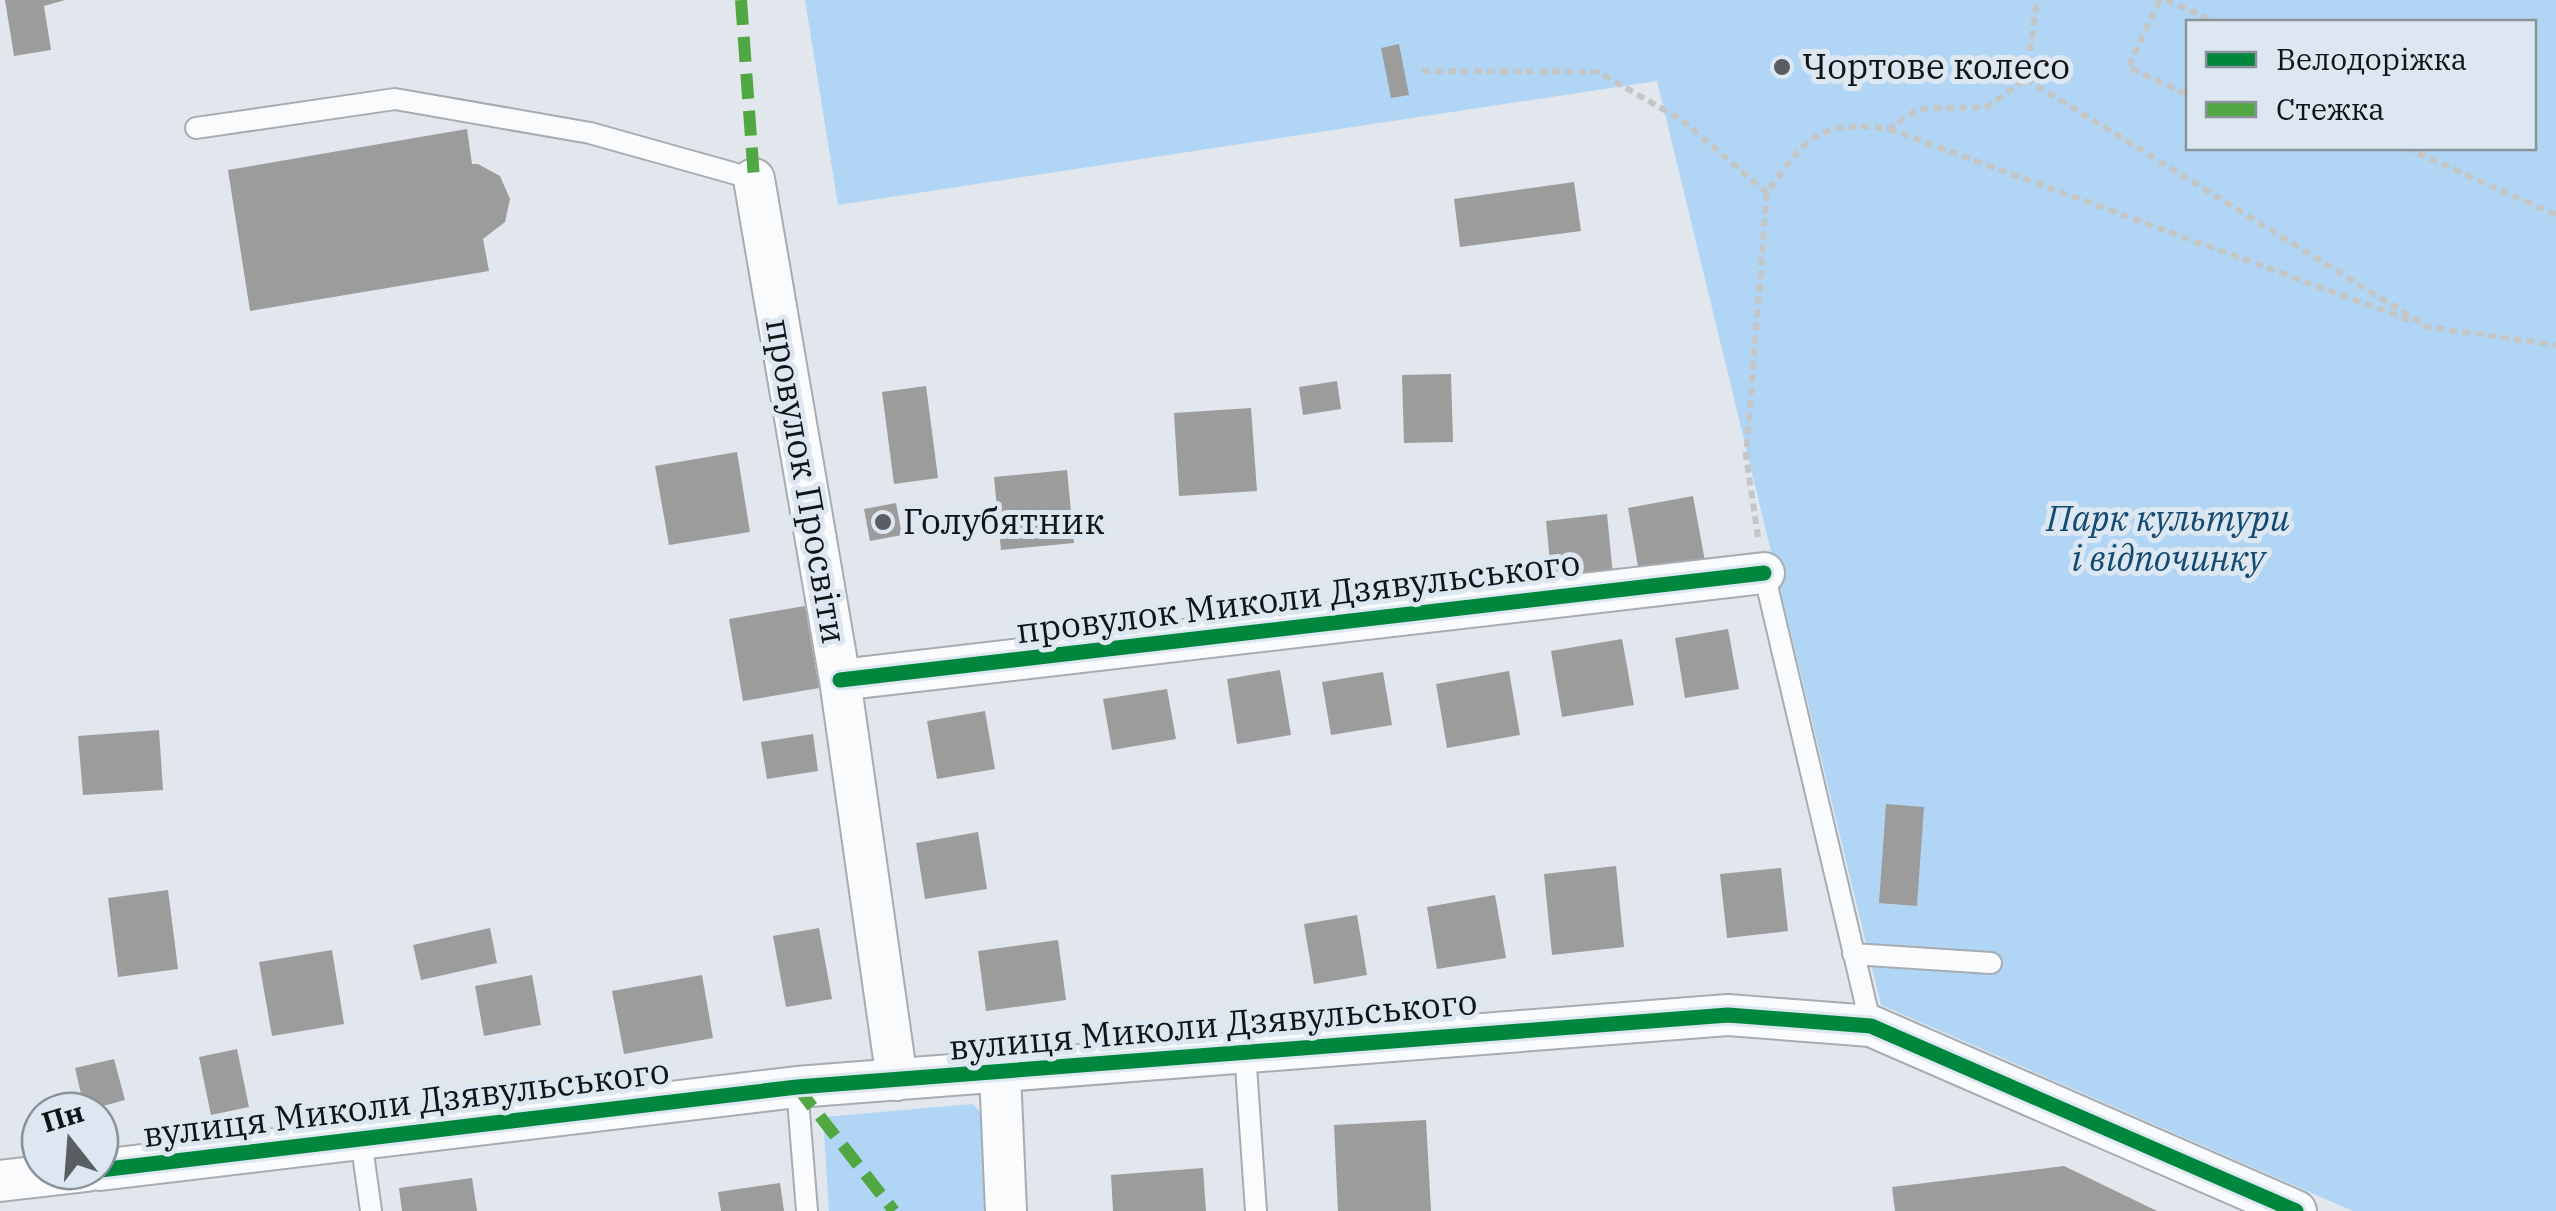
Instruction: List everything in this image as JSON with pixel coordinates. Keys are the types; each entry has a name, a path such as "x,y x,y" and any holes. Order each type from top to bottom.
{"street":[{"name":"провулок Просвіти","path":"754,179 840,680 897,1080"},
{"name":"провулок Миколи Дзявульського","path":"840,680 1764,573"},
{"name":"вулиця Миколи Дзявульського","path":"120,1168 797,1087 1728,1016 1871,1026 2296,1211"},
{"path":"1000,1073 1006,1211"}],"lane":[{"path":"196,128 395,99 590,133 754,179"},
{"path":"1764,573 1871,1026"},
{"path":"1853,954 1991,962"},
{"path":"1245,1052 1256,1211"},
{"path":"797,1087 807,1211"},
{"path":"361,1140 370,1211"}],"path":[{"path":"1888,129 1918,109 1987,106 2026,79 2037,0"},
{"path":"2186,95 2128,67 2163,0 2211,20"},
{"path":"1422,71 1598,72 1682,120 1768,193"},
{"path":"2026,79 2428,327"},
{"path":"1764,573 1746,456 1768,193 1790,160 1823,130 1856,124 1888,129 2428,327 2556,346"},
{"path":"2410,150 2556,215"}],"green space":[{"name":"Парк культури і відпочинку","path":"805,0 2556,0 2556,1211 2353,1211 1881,1005 1657,81 838,205"},
{"path":"973,1104 992,1126 996,1211 829,1211 823,1117"}],"building":[{"path":"5,0 65,0 44,6 51,50 14,56"},
{"path":"1399,44 1409,95 1391,98 1381,48"},
{"path":"467,129 472,164 500,176 510,199 505,222 483,239 489,271 250,311 228,170"},
{"path":"1574,182 1581,231 1460,247 1454,199"},
{"path":"1451,374 1453,442 1404,443 1402,375"},
{"path":"1337,381 1341,409 1303,415 1299,387"},
{"path":"926,386 938,478 894,484 882,392"},
{"path":"1251,408 1257,491 1179,496 1174,413"},
{"path":"737,452 750,532 669,545 655,466"},
{"path":"1067,470 1074,543 1001,550 994,477"},
{"path":"1693,496 1707,572 1641,584 1628,508"},
{"name":"Голубятник","path":"896,503 902,535 870,541 864,509"},
{"path":"1607,514 1613,576 1552,583 1546,521"},
{"path":"805,606 819,688 743,701 729,619"},
{"path":"1728,629 1739,689 1685,698 1675,638"},
{"path":"1622,639 1634,705 1562,717 1551,651"},
{"path":"1280,670 1291,735 1237,744 1227,679"},
{"path":"1509,671 1520,735 1447,748 1436,684"},
{"path":"1383,672 1392,725 1331,735 1322,682"},
{"path":"1167,689 1176,739 1112,750 1103,699"},
{"path":"985,711 995,769 937,779 927,721"},
{"path":"159,730 163,790 83,795 78,736"},
{"path":"813,734 818,771 767,779 761,742"},
{"path":"1886,804 1924,807 1917,906 1879,903"},
{"path":"978,832 987,889 925,899 916,843"},
{"path":"1616,866 1624,947 1552,955 1544,874"},
{"path":"1781,868 1788,931 1727,938 1720,874"},
{"path":"168,890 178,969 118,977 108,898"},
{"path":"1495,895 1506,958 1437,969 1427,907"},
{"path":"1357,915 1367,975 1314,984 1304,924"},
{"path":"490,928 497,963 421,980 413,945"},
{"path":"819,928 832,999 786,1007 773,936"},
{"path":"1058,940 1066,1000 986,1011 978,951"},
{"path":"332,950 344,1024 272,1036 259,962"},
{"path":"532,975 541,1025 484,1036 475,986"},
{"path":"702,975 713,1038 624,1054 612,991"},
{"path":"237,1049 249,1107 211,1115 199,1057"},
{"path":"114,1059 125,1100 120,1101 120,1091 80,1091 75,1068"},
{"path":"1426,1120 1431,1211 1338,1211 1334,1125"},
{"path":"2064,1166 2157,1211 1895,1211 1892,1187"},
{"path":"1203,1168 1206,1211 1113,1211 1111,1175"},
{"path":"472,1178 477,1211 402,1211 399,1188"},
{"path":"780,1183 784,1211 721,1211 718,1192"}],"marked path":[{"path":"741,0 754,179"},
{"path":"797,1087 894,1211"}],"cycle path":[{"path":"840,680 1764,573"},
{"path":"120,1168 797,1087 1728,1015 1871,1026 2296,1211"}],"place":[{"name":"Чортове колесо","path":"1782,67"},
{"name":"Голубятник","path":"883,522"}]}
